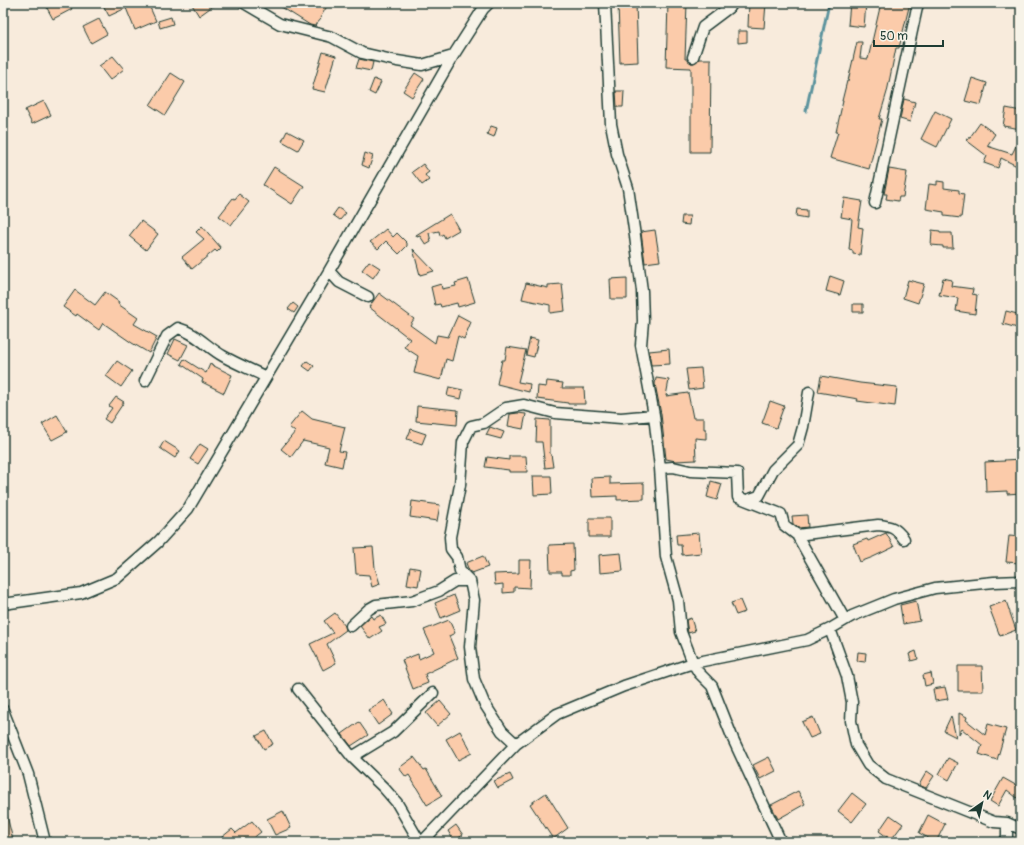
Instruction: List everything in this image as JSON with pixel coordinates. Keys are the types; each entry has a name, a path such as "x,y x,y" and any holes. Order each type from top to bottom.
{"street":[{"path":"244,3 280,24 332,36 362,53 422,65 453,56"},
{"path":"3,604 81,593 117,578 158,542 188,509 329,272 453,56 489,3"},
{"path":"605,3 611,124 616,154 628,188 635,236 642,298 643,322 641,345 654,414 660,468 666,557 678,600 681,632 694,663 700,673 712,686 733,739 781,842"},
{"path":"693,57 703,27 731,6 732,3"},
{"path":"875,203 918,3"},
{"path":"329,272 339,282 368,296"},
{"path":"145,380 167,336 178,328 188,330 222,356 266,377"},
{"path":"747,500 759,496 773,470 798,445 803,427 809,392"},
{"path":"516,744 502,731 484,704 474,679 470,647 474,600 470,581 460,571 457,557 451,548 450,537 460,485 463,442 471,426 484,423 506,408 524,405 554,413 621,418 654,414"},
{"path":"660,468 673,467 690,472 737,473 738,497 781,514 784,525 796,535 845,620"},
{"path":"796,535 878,525 889,526 899,532 904,539"},
{"path":"351,626 369,609 376,605 412,601 439,591 455,581 470,581"},
{"path":"298,689 352,757 397,803 420,842 516,744 557,714 624,686 694,663 807,640 845,620 894,599 935,588 1021,581"},
{"path":"830,629 847,676 852,702 851,721 856,746 868,765 886,779 893,782 994,822 1007,823 1021,829"},
{"path":"352,757 393,732 433,693"},
{"path":"3,710 28,774 45,842"},
{"path":"1004,842 1007,837 1007,823"}],"building":[{"path":"56,3 69,3 72,9 53,19 47,8"},
{"path":"102,3 148,3 156,21 135,30 126,8 109,16"},
{"path":"191,3 217,3 199,16"},
{"path":"275,3 329,3 320,18 321,19 315,26 310,25"},
{"path":"618,3 636,3 638,62 620,63"},
{"path":"668,3 687,3 685,59 691,63 694,63 699,59 711,59 710,152 691,152 691,68 666,67"},
{"path":"749,3 766,3 764,28 748,27"},
{"path":"850,3 866,3 864,27 848,25"},
{"path":"881,3 910,3 899,48 896,48 887,92 879,119 882,119 869,169 830,158 838,132 836,132 842,101 857,42 862,42 860,58 868,59"},
{"path":"171,17 173,24 160,28 158,21"},
{"path":"99,19 107,34 91,43 83,27"},
{"path":"738,31 747,31 747,42 738,43"},
{"path":"323,52 336,56 325,92 312,89"},
{"path":"113,56 124,69 110,80 99,66"},
{"path":"359,59 373,62 371,71 356,68"},
{"path":"171,73 185,82 165,115 150,105"},
{"path":"415,73 424,79 412,97 403,91"},
{"path":"972,78 987,83 981,105 965,101"},
{"path":"374,79 381,82 375,95 369,92"},
{"path":"616,91 624,91 623,107 617,107"},
{"path":"904,99 915,102 910,122 900,119"},
{"path":"44,101 51,115 32,124 25,110"},
{"path":"1006,108 1021,111 1021,129 1003,126"},
{"path":"935,111 951,119 937,147 921,139"},
{"path":"980,123 995,134 987,146 1012,154 1021,136 1021,168 1001,158 998,168 984,163 987,156 966,140 968,140"},
{"path":"491,126 497,128 494,137 487,134"},
{"path":"287,131 304,140 298,150 282,141"},
{"path":"365,153 373,156 369,168 362,165"},
{"path":"423,164 429,172 425,175 429,180 422,185 412,172"},
{"path":"274,167 304,186 292,204 263,185"},
{"path":"889,169 907,172 903,197 899,197 898,201 886,199 887,194 884,194"},
{"path":"937,181 944,182 944,188 959,190 959,193 964,194 961,218 944,216 944,212 926,209 929,184 937,185"},
{"path":"239,194 249,202 231,225 219,216 233,198 235,199"},
{"path":"844,198 862,201 858,227 863,228 860,255 853,254 853,251 849,250 852,219 841,217"},
{"path":"338,208 346,213 340,220 333,215"},
{"path":"797,209 807,210 807,218 796,216"},
{"path":"450,214 459,230 445,238 443,234 440,236 439,231 429,233 431,242 426,245 420,236 417,237 416,235"},
{"path":"682,216 690,216 689,225 681,224"},
{"path":"141,221 158,234 146,250 129,236"},
{"path":"202,226 221,248 217,252 215,250 192,269 182,257 204,239 196,232"},
{"path":"386,229 393,237 397,233 407,243 407,246 399,254 386,241 378,249 370,242"},
{"path":"655,230 660,261 645,263 641,232"},
{"path":"932,230 940,231 940,233 952,233 953,248 943,248 943,246 931,245"},
{"path":"413,249 434,271 420,275"},
{"path":"369,261 380,268 373,278 362,270"},
{"path":"830,276 844,281 840,295 826,291"},
{"path":"627,278 627,299 611,299 610,279"},
{"path":"943,278 952,280 951,286 973,289 972,294 977,295 975,314 956,311 958,298 939,295"},
{"path":"468,279 475,302 458,307 457,303 441,307 440,304 435,305 431,287 441,284 442,289 456,286 455,283"},
{"path":"908,280 924,284 918,303 903,298"},
{"path":"526,283 548,288 548,285 562,284 565,311 550,313 550,305 522,299"},
{"path":"75,290 95,305 105,292 119,302 118,304 138,318 134,324 157,337 149,353 103,323 99,330 77,314 76,316 63,307"},
{"path":"379,293 414,319 410,325 435,343 437,335 448,337 458,315 471,322 464,339 458,336 452,361 446,359 441,380 414,373 418,356 404,347 410,339 369,307"},
{"path":"293,303 298,307 294,313 288,309"},
{"path":"853,304 863,304 863,312 853,312"},
{"path":"1006,311 1021,315 1021,329 1003,324"},
{"path":"530,338 538,340 534,357 526,355"},
{"path":"175,339 188,345 180,360 168,354"},
{"path":"507,347 526,350 518,382 530,384 529,392 497,384 502,360 505,360"},
{"path":"669,349 670,364 651,365 649,351"},
{"path":"184,359 206,373 210,364 232,375 224,393 202,382 203,379 181,364"},
{"path":"117,361 132,371 121,387 106,376"},
{"path":"307,361 314,366 310,371 303,366"},
{"path":"701,368 703,388 689,390 686,369"},
{"path":"821,376 860,383 897,387 895,406 857,401 858,399 818,392"},
{"path":"656,378 669,380 666,396 688,393 693,418 704,418 706,439 695,438 696,460 676,461 666,459 661,414 655,384"},
{"path":"547,381 563,383 562,388 584,388 585,404 568,404 537,399 538,386 546,387"},
{"path":"449,387 463,390 461,399 447,396"},
{"path":"116,397 124,402 110,423 104,419 112,408 109,406"},
{"path":"770,401 784,406 776,428 762,423"},
{"path":"417,406 458,410 457,425 416,421"},
{"path":"302,411 312,419 345,427 339,451 345,452 342,467 325,463 329,447 303,441 291,457 281,449 295,432 289,427"},
{"path":"510,414 526,414 523,429 508,426"},
{"path":"57,415 67,432 52,440 42,424"},
{"path":"537,419 550,420 550,454 553,467 545,468 542,442 536,442"},
{"path":"490,427 504,432 501,439 486,435"},
{"path":"411,429 426,434 422,444 407,439"},
{"path":"164,441 180,451 175,458 160,448"},
{"path":"200,444 208,449 198,464 190,459"},
{"path":"509,456 526,456 527,472 509,472 509,470 485,467 487,457 509,460"},
{"path":"1021,459 1021,493 1007,494 1007,491 986,492 985,462"},
{"path":"533,476 551,476 552,494 534,495"},
{"path":"610,477 610,484 644,483 644,499 617,500 617,496 592,497 591,478"},
{"path":"711,481 722,484 717,500 707,497"},
{"path":"412,501 440,505 437,521 410,517"},
{"path":"807,515 808,527 798,528 793,524 792,516"},
{"path":"589,518 610,518 610,537 589,537"},
{"path":"699,533 701,553 682,555 681,545 677,545 676,535"},
{"path":"886,533 894,547 860,562 853,544 867,539 868,541"},
{"path":"1009,536 1021,537 1020,563 1006,562"},
{"path":"573,544 574,570 570,571 570,575 562,575 562,572 550,572 549,545"},
{"path":"373,547 375,568 380,584 372,587 369,575 356,574 354,548"},
{"path":"621,553 623,571 600,573 599,555"},
{"path":"483,556 488,567 472,573 469,571 466,563"},
{"path":"519,560 531,560 530,588 514,587 514,592 503,593 503,584 495,585 494,574 519,573"},
{"path":"410,567 421,569 418,586 407,584"},
{"path":"454,595 460,610 441,618 435,603"},
{"path":"740,600 745,612 736,615 731,603"},
{"path":"916,601 920,621 903,624 900,605"},
{"path":"1006,601 1016,630 1000,636 989,607"},
{"path":"335,613 345,626 346,630 327,644 336,663 323,670 310,644 333,633 324,621"},
{"path":"381,615 386,624 379,627 382,631 370,639 360,626 371,616 373,619"},
{"path":"691,618 695,631 688,633 686,620"},
{"path":"449,620 455,633 449,636 458,658 425,674 428,683 413,689 402,660 418,654 419,659 434,652 424,630"},
{"path":"916,651 918,659 911,661 909,654"},
{"path":"858,652 866,653 865,662 857,661"},
{"path":"958,666 982,666 983,691 958,691"},
{"path":"931,673 933,684 925,686 923,675"},
{"path":"945,687 948,699 935,701 933,689"},
{"path":"384,700 393,714 378,725 368,710"},
{"path":"440,701 451,714 437,726 426,713"},
{"path":"959,713 967,717 966,720 985,735 988,724 1006,729 997,760 979,754 982,745 962,729 959,734"},
{"path":"951,716 956,737 944,731"},
{"path":"813,717 820,734 810,738 802,722"},
{"path":"359,722 368,735 351,746 342,734"},
{"path":"266,731 273,744 264,749 256,736"},
{"path":"460,731 472,753 458,760 446,739"},
{"path":"414,757 424,770 426,769 442,796 427,805 409,775 406,777 399,768"},
{"path":"769,757 776,771 760,779 753,765"},
{"path":"948,758 958,763 949,780 939,774"},
{"path":"927,771 934,776 926,788 919,785"},
{"path":"510,774 513,780 498,788 494,781"},
{"path":"1003,778 1021,788 1021,801 1007,790 998,806 990,801"},
{"path":"798,791 805,804 778,819 771,805"},
{"path":"546,793 568,828 553,839 530,804"},
{"path":"852,793 866,804 852,822 838,811"},
{"path":"283,811 291,828 275,835 267,819"},
{"path":"3,812 6,812 13,840 5,842 3,842"},
{"path":"890,815 903,824 891,840 879,831"},
{"path":"928,815 945,824 936,842 919,833"},
{"path":"252,821 261,832 248,842 245,838 240,842 216,842 232,829 236,833"},
{"path":"456,825 463,835 454,841 448,831"}],"waterway":[{"path":"806,111 829,3"}]}
